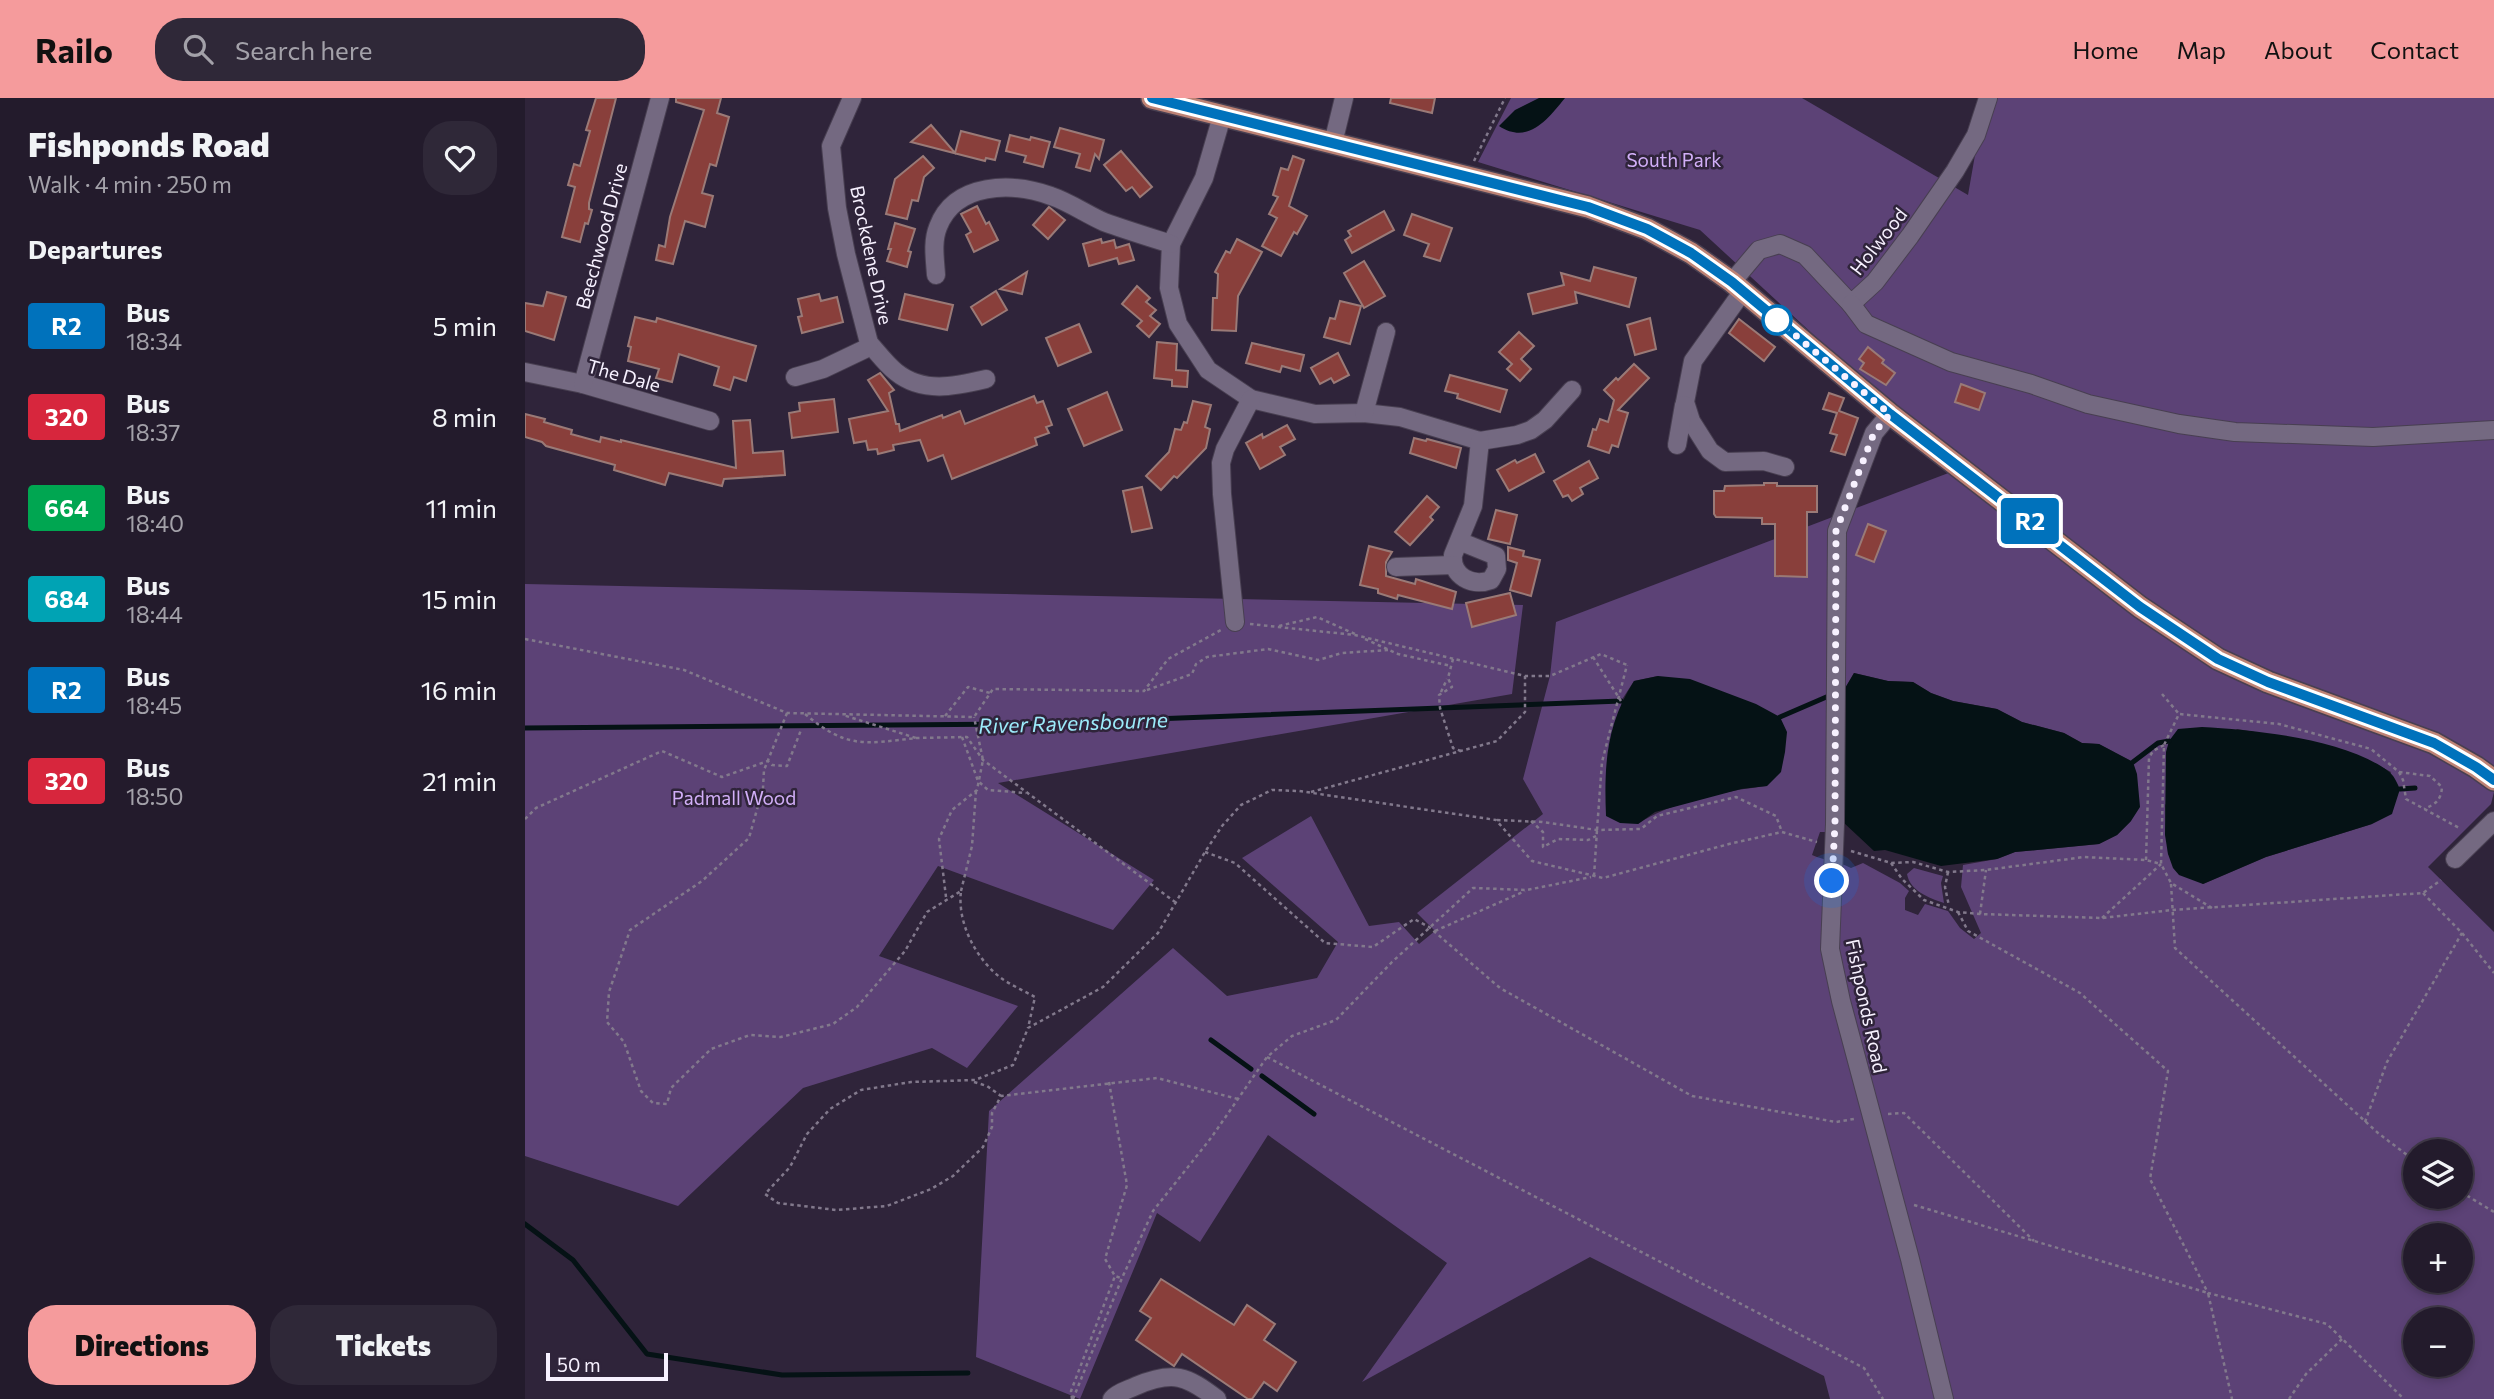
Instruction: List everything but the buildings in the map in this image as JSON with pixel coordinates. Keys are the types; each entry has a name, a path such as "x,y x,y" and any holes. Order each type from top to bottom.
{"main road":[{"path":"1152,98 1588,207 1647,229 1691,253 1737,287 1890,414 2140,607 2218,659 2268,682 2434,743 2494,780"}],"street":[{"name":"Beechwood Drive","path":"583,384 660,98"},
{"name":"Brockdene Drive","path":"795,377 823,369 866,349 869,343 837,208 831,146 852,98"},
{"path":"1333,143 1344,98"},
{"name":"Holwood","path":"1677,445 1693,361 1759,250 1780,244 1805,255 1851,304 1874,282 1910,236 1955,171 1976,135 1988,98"},
{"path":"1222,116 1204,177 1171,244 1169,288 1178,324 1208,370 1251,399 1315,414 1364,413 1400,417 1444,428 1480,441 1531,430 1545,420 1572,390"},
{"path":"936,275 934,245 937,228 946,212 955,201 969,193 986,189 1047,194 1114,226 1171,244"},
{"path":"1851,304 1866,324 1951,362 2031,384 2088,404 2179,425 2235,432 2372,437 2494,430"},
{"path":"1364,413 1386,332"},
{"path":"869,343 896,373 913,382 932,387 952,387 986,379"},
{"name":"The Dale","path":"525,372 583,384 710,421"},
{"path":"1235,622 1221,463 1225,449 1251,399"},
{"path":"1685,402 1691,421 1710,451 1725,462 1764,461 1785,467"},
{"name":"Fishponds Road","path":"1890,414 1874,433 1836,531 1835,835 1830,948 1944,1399"},
{"path":"1396,567 1455,554 1473,506 1480,441"},
{"path":"2455,859 2492,821"},
{"path":"1112,1399 1115,1395 1144,1382 1165,1376 1193,1381 1217,1399"}],"path":[{"path":"1467,176 1506,98"},
{"path":"1275,626 1317,617 1398,654 1451,666"},
{"path":"1144,691 1168,659 1235,622 1359,636 1525,676 1550,676 1601,654 1627,665 1602,762 1594,876"},
{"path":"525,639 684,670 787,713 974,717"},
{"path":"971,1081 1013,1065 1028,1028 1035,997 1002,978 979,955 968,933 960,902 972,846 978,780 983,760 974,717 993,689 1144,691 1192,674 1196,664 1207,657 1268,649 1318,660 1342,653 1388,650"},
{"path":"1593,657 1621,701"},
{"path":"1453,658 1448,678 1439,695 1440,708 1453,748 1461,751"},
{"path":"1309,793 1497,741 1525,712 1525,676"},
{"path":"1439,695 1452,687 1448,678"},
{"path":"945,716 968,687 990,693"},
{"path":"2162,694 2179,713 2279,724 2371,749 2399,772 2403,779 2406,799 2458,826"},
{"path":"787,713 764,770 763,788 749,838 702,881 630,930 609,992 607,1022 624,1042 641,1091 653,1103 667,1104 671,1088 711,1049 750,1035 781,1037 833,1024 857,1007 905,951 927,912 961,891"},
{"path":"2179,713 2164,745 2161,864 2171,883 2175,948 2365,1122 2403,1152"},
{"path":"805,714 834,736 861,744 916,738 967,737 983,760 1175,902"},
{"path":"840,714 916,738"},
{"path":"768,761 772,765 787,766 801,730"},
{"path":"962,737 978,780 988,790 1029,794"},
{"path":"2146,860 2149,758 2153,751 2164,745"},
{"path":"525,819 536,808 663,751 722,777 768,761"},
{"path":"2399,772 2430,776 2442,786 2441,797 2434,805 2424,809"},
{"path":"946,899 939,839 952,810 977,790"},
{"path":"1028,1028 1103,987 1158,933 1222,826 1241,805 1272,790 1496,820 1531,821 1597,830 1641,829 1657,816 1736,797 1776,816 1782,832 1603,878 1532,861 1496,820"},
{"path":"1531,821 1543,832 1543,847 1558,839 1588,840 1596,836"},
{"path":"1205,852 1235,863 1325,943 1373,947 1414,919 1429,927 1500,988 1692,1096 1836,1122 1871,1115 1904,1113 2034,1241"},
{"path":"2161,864 2146,860 2084,857 1986,870 1948,872 1913,862 1891,863 1902,880 1924,900 1958,912 2102,918 2172,910 2423,893 2441,880"},
{"path":"2102,918 2161,864"},
{"path":"1980,914 1986,870"},
{"path":"1948,872 1945,887 1949,908"},
{"path":"1435,931 1527,890 1594,876"},
{"path":"2171,883 2212,908"},
{"path":"1072,1399 1153,1211 1211,1138 1267,1057 1292,1036 1336,1020 1429,927 1473,888 1527,890"},
{"path":"2423,893 2462,933 2494,973"},
{"path":"1958,912 1968,931 2080,993 2168,1070 2150,1179 2208,1293 2232,1399"},
{"path":"2365,1122 2387,1062 2462,933"},
{"path":"1267,1057 1864,1368 1884,1399"},
{"path":"1001,1096 992,1112 992,1127 983,1147 953,1176 932,1189 887,1206 836,1210 778,1203 765,1194 789,1167 807,1134 830,1109 861,1090 911,1082 971,1081 987,1086 1001,1096 1157,1078 1238,1099"},
{"path":"1109,1082 1127,1185 1105,1259 1115,1276 1122,1278"},
{"path":"1894,1199 2208,1293 2327,1324 2404,1399"},
{"path":"2473,1199 2494,1212"},
{"path":"1072,1399 1071,1391 1115,1276"},
{"path":"2289,1399 2307,1374 2342,1339"}],"green space":[{"name":"South Park","path":"1511,98 1802,98 1968,195 1985,98 2494,98 2494,792 2491,804 2428,867 2494,932 2494,1399 1830,1399 1824,1376 1590,1257 1362,1382 1447,1263 1268,1135 1200,1242 1157,1213 1080,1399 976,1357 989,1111 1173,948 1227,996 1317,978 1338,942 1242,858 1311,816 1369,926 1399,922 1419,944 1435,931 1417,913 1543,814 1523,779 1550,676 1556,622 1959,469 1700,230 1478,162","holes":["1854,673 1888,681 1913,682 1931,693 1953,701 1997,709 2022,722 2064,733 2082,743 2099,744 2133,762 2131,821 2117,835 2099,844 2015,852 1997,859 1963,865 1961,887 1981,933 1974,939 1960,928 1948,911 1925,904 1918,915 1905,910 1905,898 1909,891 1900,883 1863,863 1851,868 1812,855 1820,832 1826,832 1827,690 1844,690","1658,676 1767,786 1683,803 1638,824 1621,701 1634,681","2237,729 2334,748 2391,772 2372,824 2266,857 2203,884 2168,854 2165,805"]},
{"name":"Padmall Wood","path":"525,584 1523,605 1512,694 998,783 1154,880 1113,930 938,866 879,956 1018,1006 967,1068 932,1048 803,1088 678,1206 525,1156"},
{"path":"1914,868 1943,876 1941,883 1944,903 1926,896 1912,885 1907,874"}],"shaded area":[{"path":"1539,98 1565,98 1544,122 1528,131 1519,133 1499,126 1515,110"},
{"path":"1854,673 1888,681 1913,682 1931,693 1953,701 1997,709 2022,722 2064,733 2082,743 2099,744 2133,762 2137,774 2140,807 2117,835 2099,844 2015,852 1997,859 1941,866 1885,850 1874,851 1843,822 1844,690"},
{"path":"1658,676 1690,679 1756,704 1780,717 1787,732 1781,772 1767,786 1741,789 1655,812 1638,824 1620,823 1606,816 1607,762 1612,730 1618,713 1634,681"},
{"path":"2202,727 2299,738 2370,760 2390,773 2400,789 2392,814 2372,824 2266,857 2203,884 2179,875 2168,854 2165,835 2166,752 2169,741 2178,729"}],"waterway":[{"path":"1780,717 1831,695"},
{"name":"River Ravensbourne","path":"525,728 1023,724 1621,701"},
{"path":"2133,762 2158,743 2169,741"},
{"path":"2400,789 2415,788"},
{"path":"1211,1040 1251,1069"},
{"path":"1262,1076 1314,1114"},
{"path":"525,1224 573,1260 647,1354 782,1375 968,1373"}],"bus line":[{"name":"R2","path":"1152,98 1588,207 1647,229 1691,253 1732,282 1890,414 2140,607 2218,659 2268,682 2434,743 2494,780"}],"route":[{"path":"1777,320 1890,414 1874,433 1836,531 1835,824 1832,881"}]}
